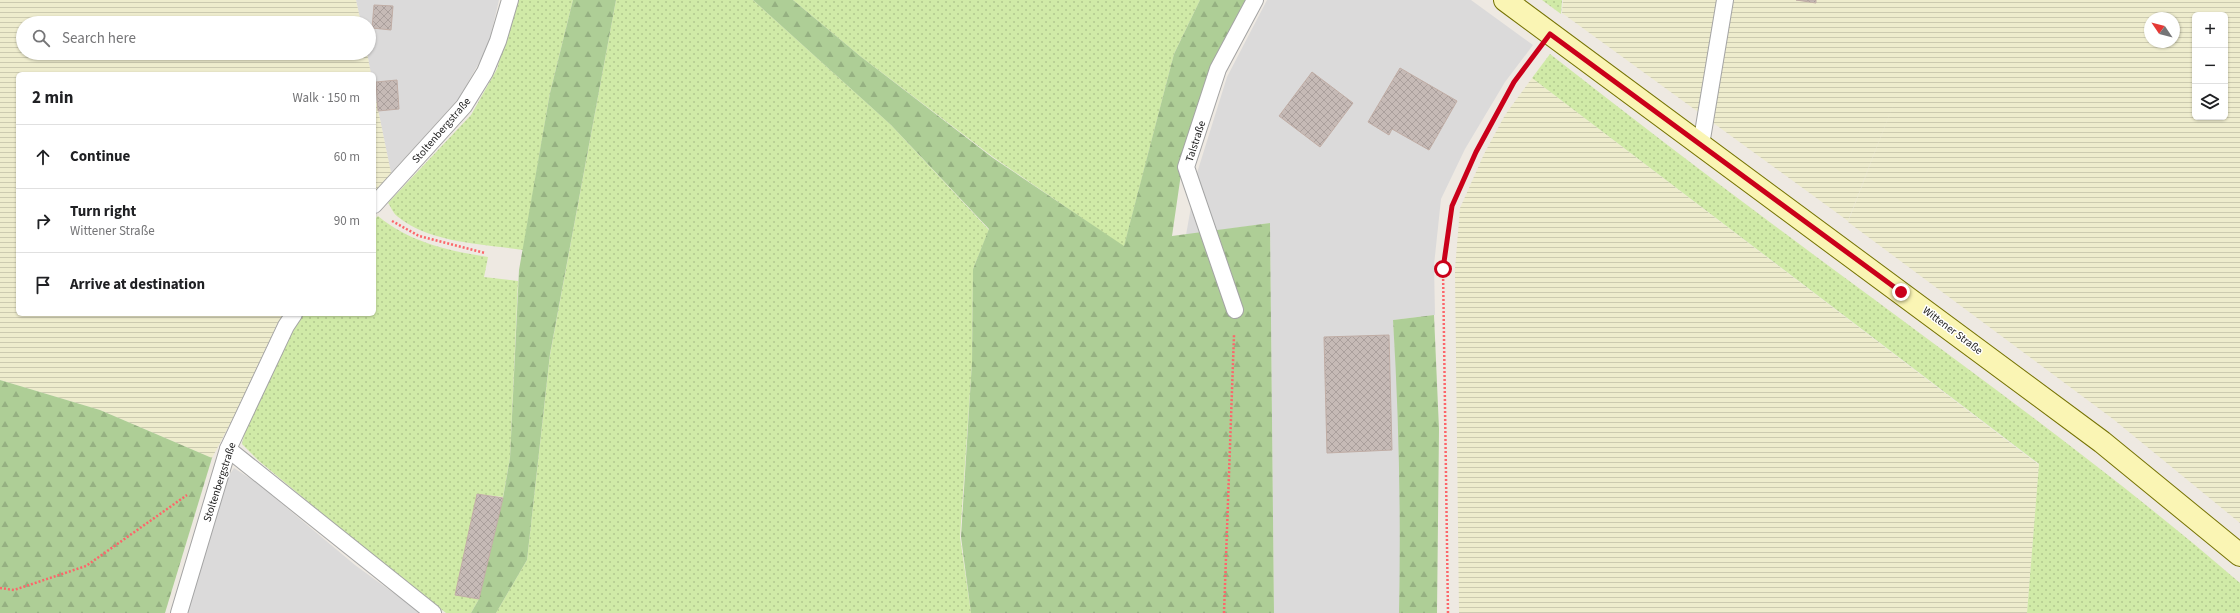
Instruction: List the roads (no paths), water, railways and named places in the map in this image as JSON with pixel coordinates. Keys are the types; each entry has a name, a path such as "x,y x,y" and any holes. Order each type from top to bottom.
{"main road":[{"name":"Wittener Straße","path":"1505,0 2102,442 2240,555"}],"lane":[{"name":"Stoltenbergstraße","path":"376,203 464,106 485,72 498,41 510,0"},
{"name":"Talstraße","path":"1235,310 1186,167 1218,69 1255,0"},
{"path":"1701,144 1725,0"},
{"name":"Stoltenbergstraße","path":"179,613 228,449 286,326 293,316"},
{"path":"228,449 433,613"}]}
